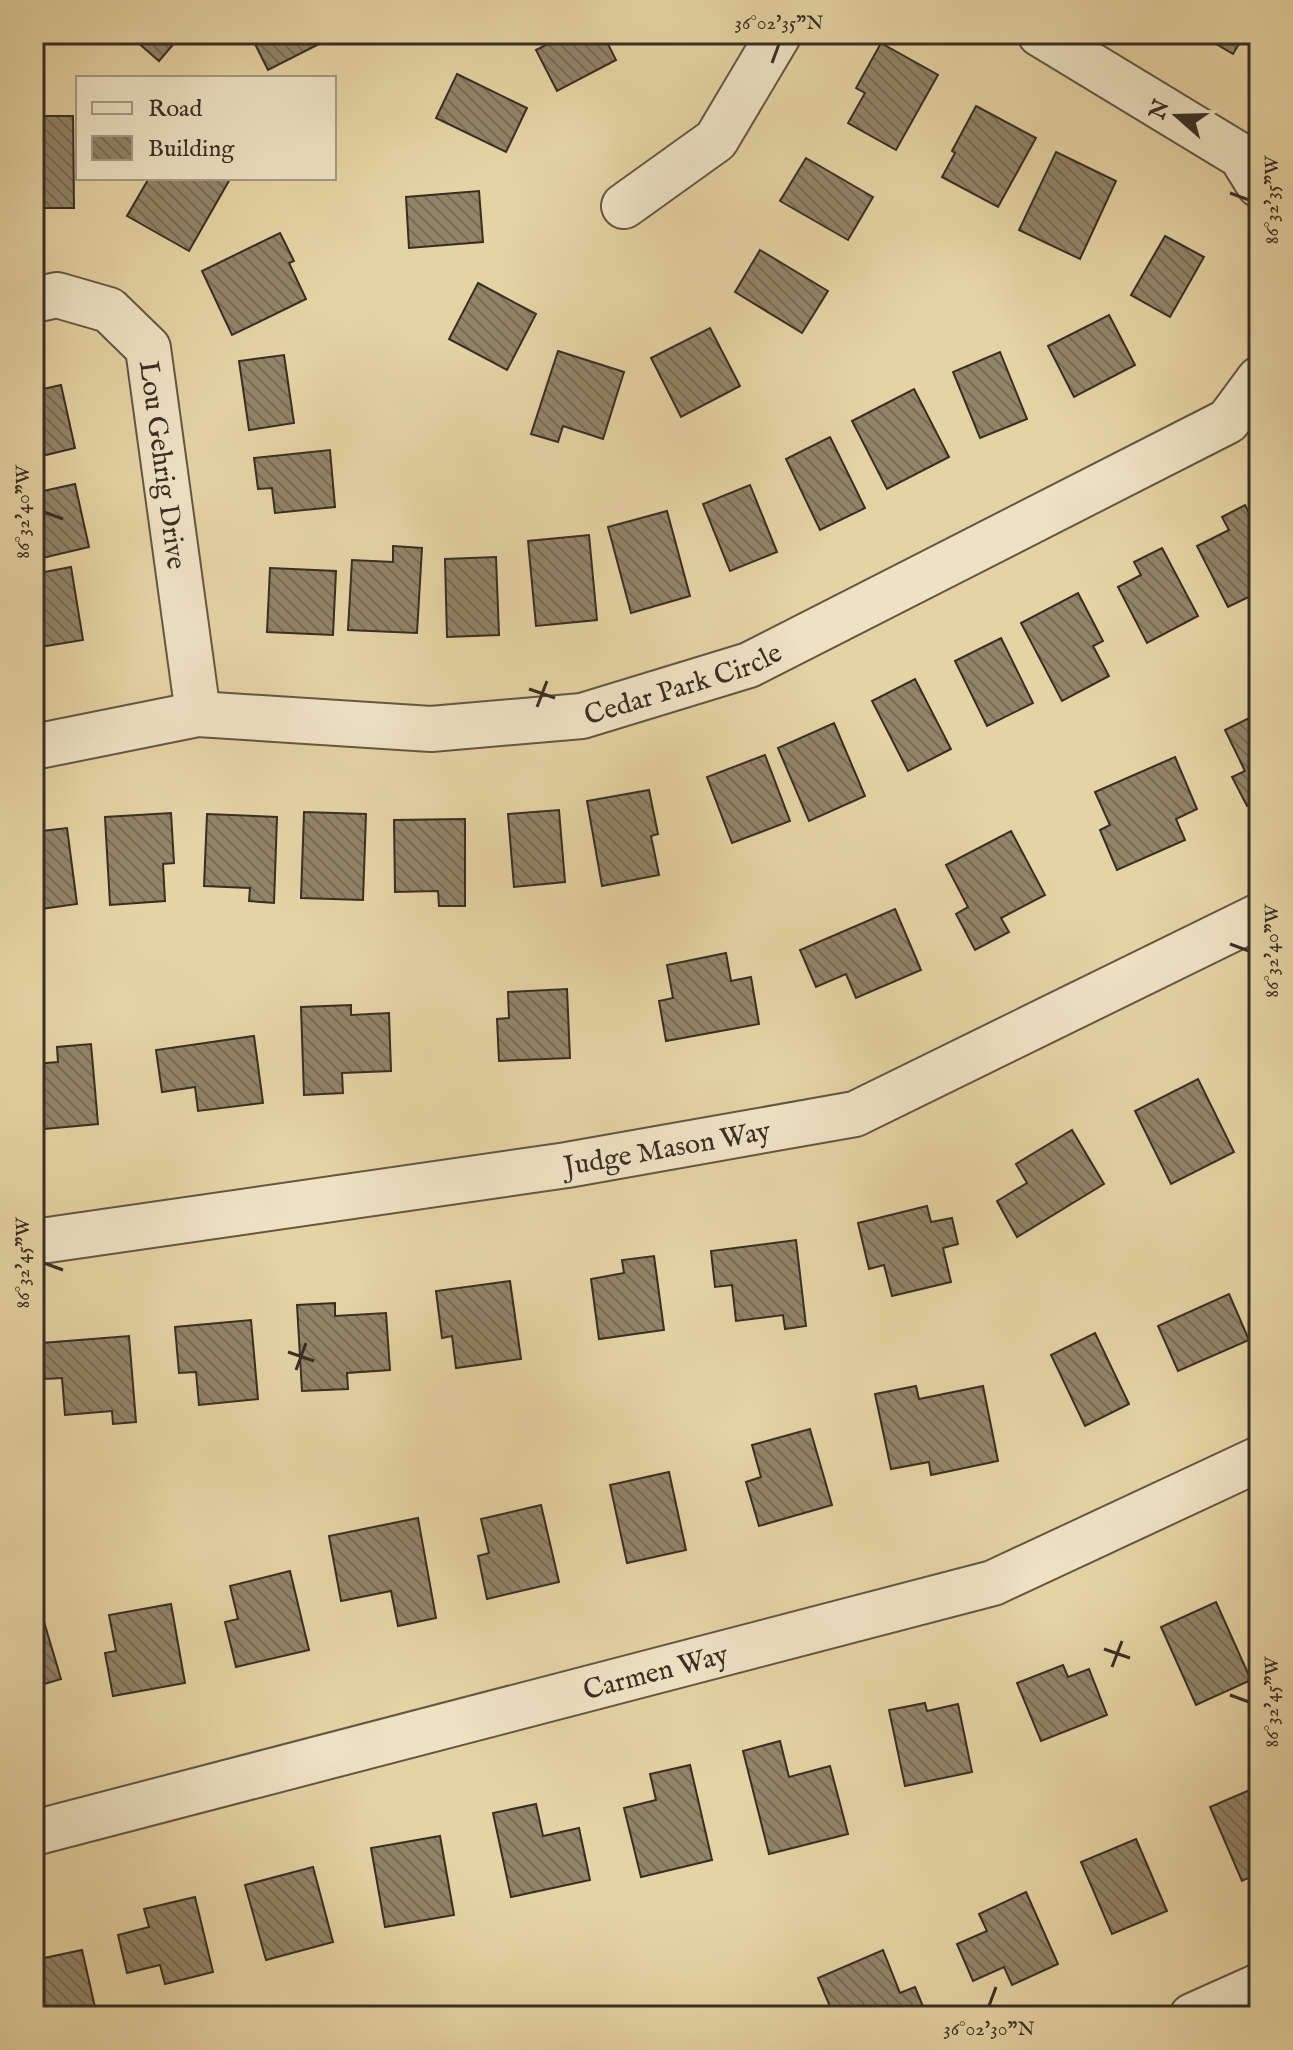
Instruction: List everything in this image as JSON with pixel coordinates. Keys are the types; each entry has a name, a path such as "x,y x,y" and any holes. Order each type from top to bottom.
{"street":[{"path":"624,206 716,140 779,34"},
{"path":"1040,34 1241,156 1259,185"},
{"name":"Lou Gehrig Drive","path":"34,300 57,295 109,310 148,348 198,714"},
{"name":"Cedar Park Circle","path":"34,747 198,714 431,729 582,716 734,670 763,658 1228,421 1259,379"},
{"name":"Judge Mason Way","path":"34,1242 567,1165 855,1114 1259,916"},
{"name":"Carmen Way","path":"34,1833 993,1583 1259,1459"},
{"path":"1192,2016 1259,1986"}],"building":[{"path":"128,34 182,34 159,61"},
{"path":"250,34 324,34 327,40 268,70"},
{"path":"567,34 603,34 616,60 557,91 536,50"},
{"path":"1199,34 1245,34 1233,54"},
{"path":"881,43 938,75 896,150 848,123 865,93 856,88"},
{"path":"457,74 527,108 506,152 436,118"},
{"path":"976,106 1036,138 998,207 942,177"},
{"path":"34,116 73,116 74,208 34,208"},
{"path":"1056,152 1116,181 1080,259 1019,230"},
{"path":"806,158 873,197 848,240 780,201"},
{"path":"148,180 229,180 189,251 127,216"},
{"path":"479,191 483,242 409,248 406,197"},
{"path":"280,233 294,261 289,263 306,299 232,335 202,271"},
{"path":"1165,236 1204,257 1170,317 1131,295"},
{"path":"760,250 828,291 802,333 735,292"},
{"path":"478,283 536,314 507,370 449,339"},
{"path":"1109,315 1135,365 1074,397 1048,346"},
{"path":"710,328 740,386 681,417 651,358"},
{"path":"558,351 624,372 603,439 563,426 558,442 531,434"},
{"path":"1000,352 1027,419 980,438 953,372"},
{"path":"284,355 294,423 249,430 239,361"},
{"path":"61,385 75,448 34,458 34,391"},
{"path":"914,389 949,457 887,489 852,421"},
{"path":"830,437 865,508 820,530 786,459"},
{"path":"330,450 335,507 275,513 272,488 258,489 254,458"},
{"path":"75,484 89,547 34,560 34,493"},
{"path":"750,485 777,552 730,571 703,504"},
{"path":"1245,505 1259,532 1259,592 1228,607 1197,546 1229,530 1222,517"},
{"path":"667,511 690,596 631,613 608,527"},
{"path":"589,535 597,620 536,626 528,541"},
{"path":"393,546 422,548 417,633 348,630 352,560 393,562"},
{"path":"1162,548 1198,616 1147,643 1118,587 1141,575 1134,562"},
{"path":"496,557 499,635 447,637 445,559"},
{"path":"71,567 83,640 34,648 34,574"},
{"path":"270,568 336,571 333,635 267,632"},
{"path":"1078,593 1103,641 1093,646 1109,676 1062,701 1021,623"},
{"path":"1001,638 1033,703 987,726 955,661"},
{"path":"915,679 951,749 908,771 872,701"},
{"path":"1259,713 1259,800 1247,806 1232,777 1245,771 1225,730"},
{"path":"834,723 865,796 809,821 778,748"},
{"path":"765,755 790,821 732,843 707,777"},
{"path":"1175,757 1197,809 1176,819 1185,840 1117,870 1100,830 1110,825 1095,792"},
{"path":"649,790 658,834 651,836 659,875 602,886 587,801"},
{"path":"559,810 565,882 514,887 508,814"},
{"path":"304,812 366,814 363,900 301,898"},
{"path":"171,813 174,863 163,864 165,901 110,905 105,817"},
{"path":"207,814 277,817 274,903 249,901 250,888 204,886"},
{"path":"465,819 465,906 439,906 438,891 395,892 394,820"},
{"path":"67,828 77,904 34,910 34,832"},
{"path":"1011,831 1045,895 1001,918 1009,932 975,950 956,914 968,907 946,865"},
{"path":"895,909 921,970 856,998 846,974 816,987 800,950"},
{"path":"726,953 731,981 751,977 759,1024 666,1041 659,1001 673,998 667,965"},
{"path":"567,989 570,1058 499,1061 497,1019 509,1018 508,992"},
{"path":"351,1005 351,1015 389,1013 391,1071 342,1073 343,1093 304,1095 301,1007"},
{"path":"254,1036 263,1103 198,1111 195,1087 162,1092 156,1050"},
{"path":"91,1044 98,1124 34,1130 34,1064 58,1062 57,1047"},
{"path":"1198,1079 1234,1152 1171,1184 1135,1111"},
{"path":"1072,1130 1104,1184 1017,1237 997,1201 1027,1183 1016,1164"},
{"path":"927,1206 931,1222 952,1218 958,1244 943,1248 951,1282 892,1296 884,1265 869,1269 858,1223"},
{"path":"796,1240 806,1326 785,1329 783,1315 736,1321 732,1285 715,1287 711,1251"},
{"path":"654,1256 664,1330 599,1339 591,1279 624,1273 622,1260"},
{"path":"510,1281 521,1359 456,1368 452,1336 442,1338 436,1291"},
{"path":"1229,1294 1249,1340 1178,1371 1158,1326"},
{"path":"335,1303 335,1316 386,1313 390,1370 347,1373 348,1389 302,1391 297,1305"},
{"path":"251,1320 258,1399 199,1405 196,1372 179,1373 175,1327"},
{"path":"1095,1333 1129,1404 1085,1426 1051,1355"},
{"path":"129,1336 136,1422 113,1424 112,1411 65,1415 62,1378 45,1379 42,1343"},
{"path":"916,1386 919,1399 983,1386 998,1461 931,1475 929,1462 891,1469 875,1394"},
{"path":"810,1429 832,1505 759,1526 746,1482 761,1477 752,1445"},
{"path":"669,1472 686,1550 627,1563 610,1485"},
{"path":"541,1505 559,1582 487,1599 478,1556 489,1553 481,1519"},
{"path":"418,1518 436,1618 398,1626 391,1591 341,1601 329,1536"},
{"path":"290,1571 309,1650 236,1667 225,1622 238,1619 230,1586"},
{"path":"1216,1602 1251,1680 1196,1705 1161,1627"},
{"path":"171,1604 185,1683 113,1696 105,1653 116,1651 109,1615"},
{"path":"42,1615 61,1679 34,1687 34,1618"},
{"path":"1063,1665 1068,1677 1089,1669 1107,1715 1041,1741 1017,1683"},
{"path":"925,1703 927,1711 958,1704 972,1772 905,1786 889,1710"},
{"path":"780,1741 789,1777 830,1766 848,1834 769,1854 743,1751"},
{"path":"690,1765 712,1860 641,1877 624,1808 656,1800 650,1774"},
{"path":"1259,1786 1259,1873 1242,1881 1210,1807"},
{"path":"536,1804 543,1836 579,1828 590,1880 511,1897 493,1813"},
{"path":"440,1836 454,1915 385,1927 371,1848"},
{"path":"1136,1839 1167,1911 1112,1934 1081,1862"},
{"path":"313,1867 333,1942 266,1960 245,1885"},
{"path":"1026,1892 1058,1964 1012,1985 1004,1967 973,1981 957,1944 987,1931 979,1914"},
{"path":"195,1897 213,1972 165,1984 160,1965 127,1973 118,1935 149,1927 144,1909"},
{"path":"39,1936 44,1958 82,1950 97,2016 34,2016 34,1937"},
{"path":"883,1950 900,1993 915,1987 927,2016 834,2016 818,1978"}]}
